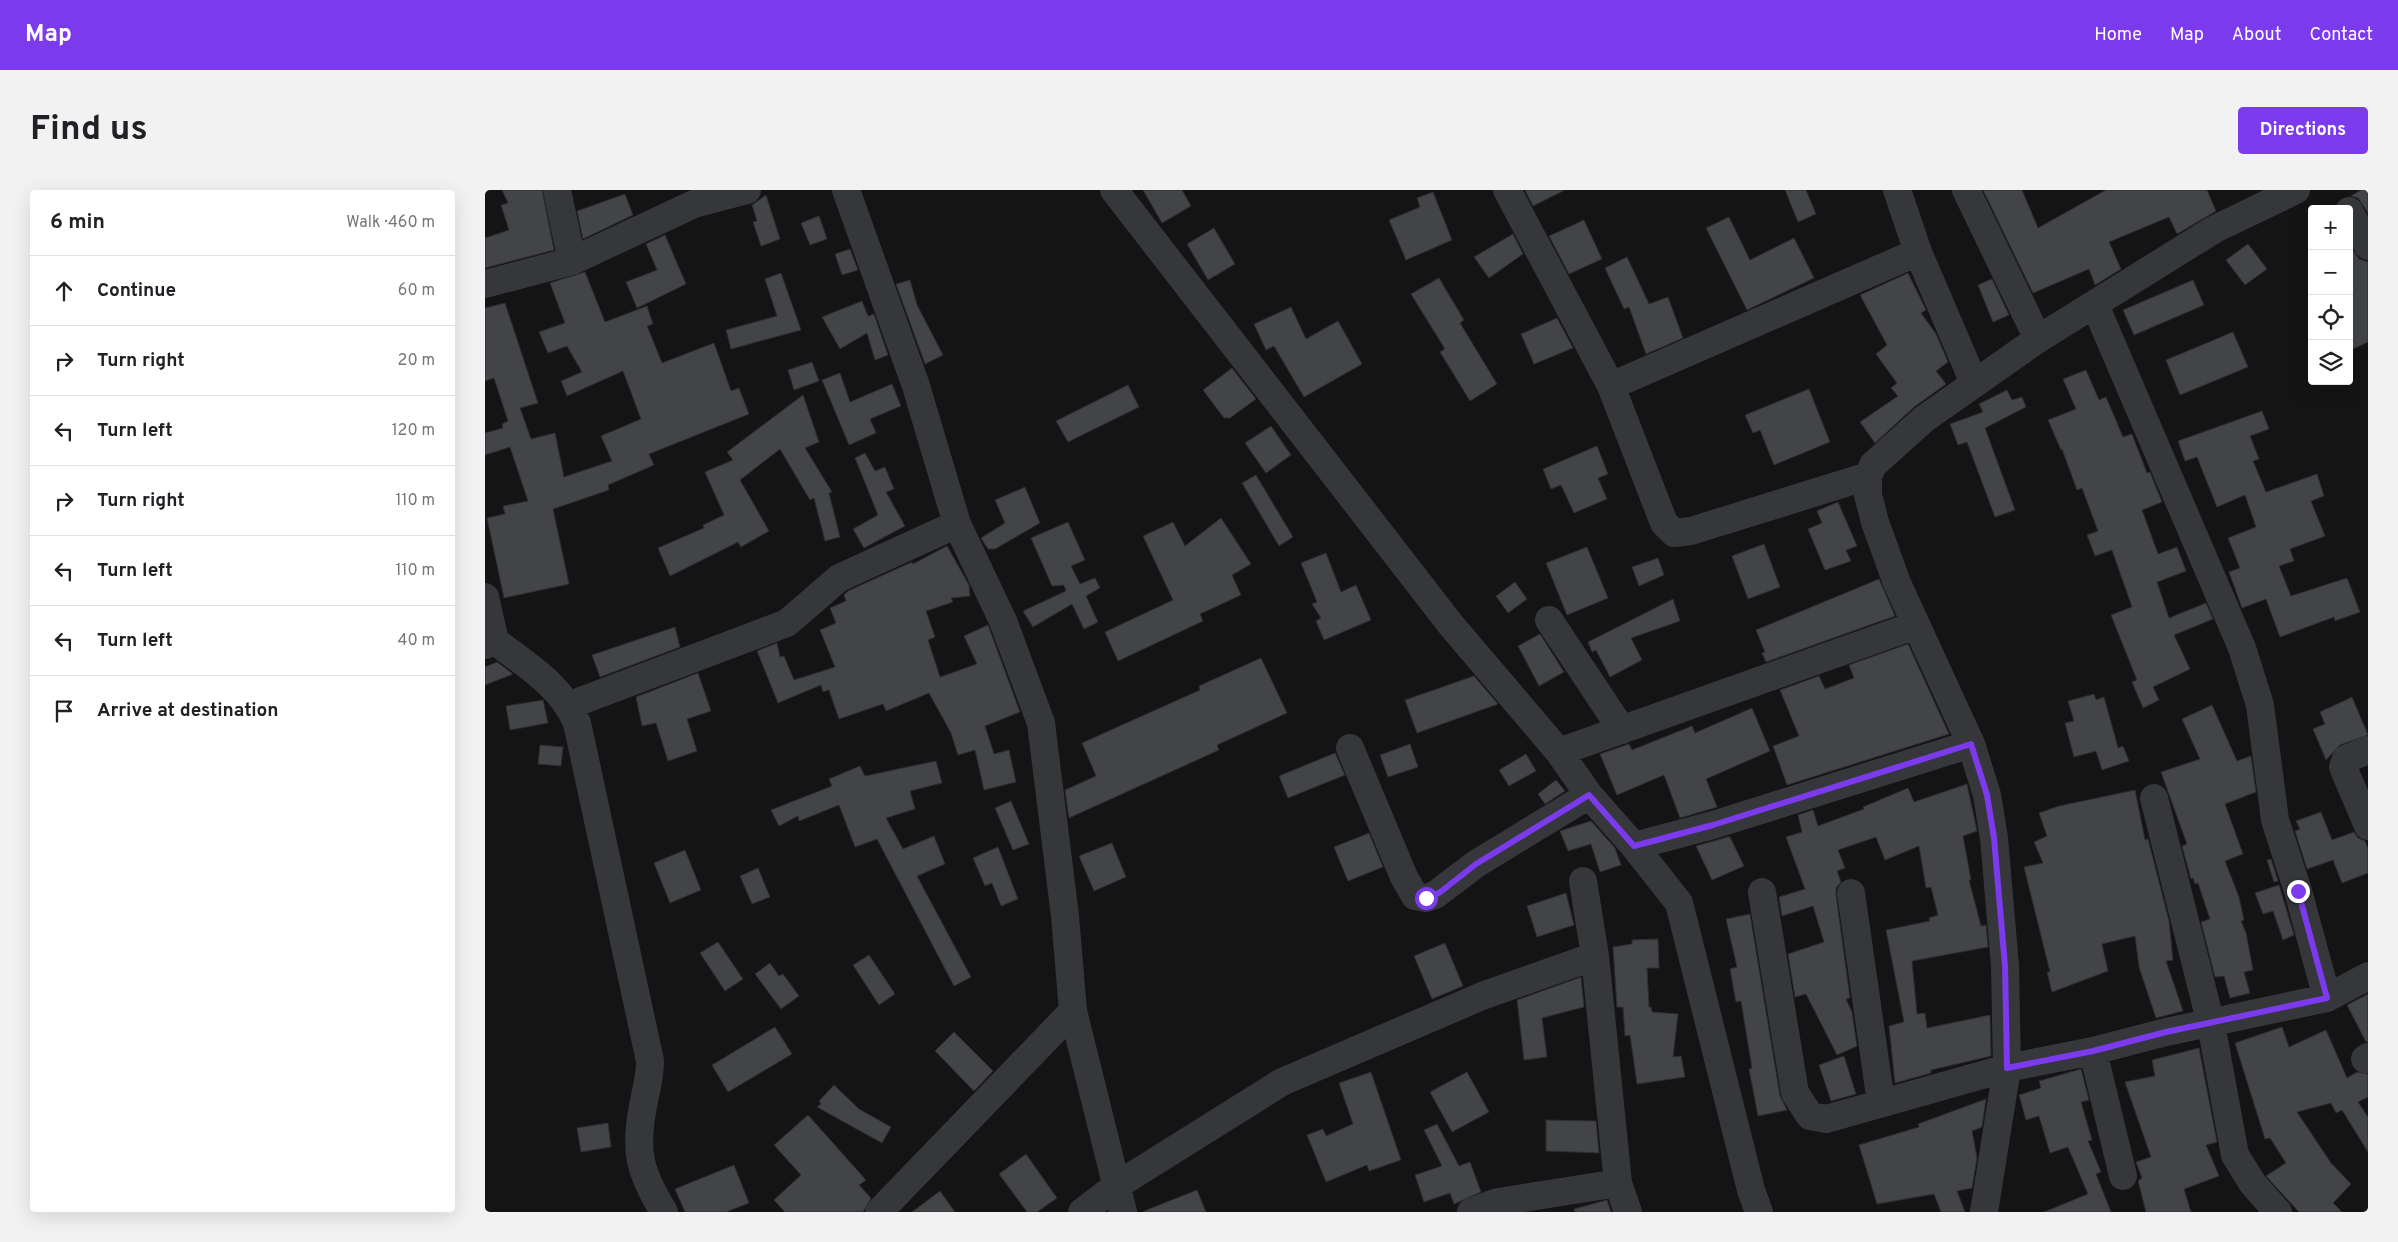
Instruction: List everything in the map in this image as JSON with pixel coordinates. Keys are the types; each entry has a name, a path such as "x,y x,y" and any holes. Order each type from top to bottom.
{"street":[{"path":"557,190 572,261"},
{"path":"485,284 572,261 694,204 747,190"},
{"path":"846,190 916,386 957,524 1003,622 1041,723 1065,916 1073,1010 1123,1212"},
{"path":"1114,190 1451,625 1559,752 1589,795 1634,846 1679,903 1749,1180 1759,1212"},
{"path":"1507,190 1611,386 1664,523 1674,533 1691,531 1868,476"},
{"path":"1897,190 1919,252 1974,382"},
{"path":"1965,190 2037,339"},
{"path":"1983,1212 2007,1068 2005,966 1994,838 1987,795 1971,744 1897,583 1875,522 1868,495 1868,476 1873,466 1910,432 1974,382 2037,339 2095,305 2215,229 2295,190"},
{"path":"2338,190 2346,205"},
{"path":"2353,218 2368,246"},
{"path":"1611,386 1919,252"},
{"path":"2095,305 2242,648 2260,705 2275,820 2298,891 2327,998"},
{"path":"570,706 787,624 839,578 957,524"},
{"path":"485,597 490,643 556,689 570,706 580,735 650,1061 650,1078 639,1133 641,1166 648,1188 664,1212"},
{"path":"1549,620 1622,730"},
{"path":"1559,752 1916,624"},
{"path":"1634,846 1713,825 1971,744"},
{"path":"1350,748 1404,877 1414,894 1422,898 1439,893 1476,864 1589,795"},
{"path":"2368,750 2346,759 2343,767 2368,826"},
{"path":"2154,798 2211,1024 2235,1155 2253,1184 2278,1212"},
{"path":"1583,881 1595,956 1618,1183 1628,1212"},
{"path":"1762,892 1795,1093 1810,1116 1826,1119 2007,1068 2093,1051 2166,1032 2327,998 2368,976"},
{"path":"1851,894 1881,1103"},
{"path":"1082,1212 1116,1186 1282,1082 1482,996 1595,956"},
{"path":"879,1212 1073,1010"},
{"path":"2093,1051 2123,1176"},
{"path":"1471,1212 1618,1183"}],"building":[{"path":"502,190 542,190 554,250 485,268 485,238 509,230 501,205 508,203"},
{"path":"1143,190 1182,190 1191,206 1162,223"},
{"path":"1525,190 1565,190 1533,206"},
{"path":"1785,190 1806,190 1816,214 1798,222"},
{"path":"1983,190 2022,190 2038,228 2106,190 2207,190 2216,211 2177,234 2169,217 2109,242 2121,269 2095,285 2089,269 2033,293"},
{"path":"2361,190 2368,190 2368,213 2358,198 2351,196"},
{"path":"1433,192 1452,240 1406,260 1389,220 1420,207 1417,198"},
{"path":"625,194 633,215 583,239 577,211"},
{"path":"766,195 780,239 761,246 753,222 757,221 752,205"},
{"path":"819,216 827,239 810,245 801,223"},
{"path":"1729,217 1750,260 1794,238 1814,278 1747,310 1706,228"},
{"path":"1584,220 1602,259 1569,274 1549,236"},
{"path":"1214,228 1235,264 1208,280 1187,244"},
{"path":"1513,234 1523,254 1489,278 1474,257"},
{"path":"665,235 686,284 637,308 626,282 657,270 646,244"},
{"path":"2248,244 2267,269 2245,285 2226,260"},
{"path":"850,249 858,270 842,275 835,254"},
{"path":"2353,250 2359,259 2368,262 2368,342 2353,349"},
{"path":"1627,257 1649,304 1668,297 1683,338 1646,354 1629,307 1624,309 1605,268"},
{"path":"585,272 605,322 647,306 653,324 647,326 662,363 714,343 731,391 739,388 749,414 649,454 654,465 608,485 609,490 553,509 569,584 504,598 487,518 505,514 503,506 528,501 510,447 485,455 485,433 503,428 502,424 508,421 494,378 485,381 485,308 505,303 538,403 520,408 531,439 555,433 564,477 612,461 601,436 641,419 623,371 567,396 561,381 582,372 567,346 548,353 539,332 565,323 550,283"},
{"path":"781,273 801,330 731,349 726,330 777,316 765,279"},
{"path":"1908,273 1926,310 1921,313 1936,334 1948,362 1936,371 1946,384 1914,407 1875,443 1860,422 1898,396 1891,388 1897,383 1876,354 1887,345 1860,295"},
{"path":"1439,278 1464,320 1460,323 1497,384 1470,401 1440,352 1445,349 1411,294"},
{"path":"1992,279 2009,315 1993,322 1978,285"},
{"path":"910,280 917,305 943,355 925,364 896,284"},
{"path":"2193,280 2204,305 2134,335 2123,310"},
{"path":"862,301 868,316 874,314 888,355 875,360 867,333 840,349 822,317"},
{"path":"1291,307 1306,339 1338,321 1362,364 1304,397 1274,346 1266,350 1254,324"},
{"path":"1557,318 1573,348 1534,364 1521,334"},
{"path":"2233,332 2248,367 2180,395 2166,360"},
{"path":"812,362 819,381 794,390 788,370"},
{"path":"1232,368 1256,399 1230,418 1224,418 1203,390"},
{"path":"2086,370 2099,400 2106,397 2123,437 2132,434 2147,473 2150,472 2162,502 2142,510 2158,554 2177,547 2186,571 2157,582 2169,618 2206,603 2213,619 2174,635 2190,669 2153,687 2159,700 2143,708 2132,682 2137,680 2111,615 2132,607 2112,550 2095,556 2087,535 2098,531 2082,488 2077,490 2062,449 2048,420 2076,409 2063,379"},
{"path":"840,373 850,402 892,384 901,406 870,419 876,433 849,445 822,380"},
{"path":"1128,385 1139,407 1068,442 1056,421"},
{"path":"1809,389 1830,442 1774,465 1760,430 1753,433 1745,415"},
{"path":"2007,390 2012,400 2022,397 2026,407 1985,428 2015,510 1995,517 1967,442 1958,445 1950,424 1983,412 1979,404"},
{"path":"803,395 819,442 805,448 832,492 829,493 840,537 825,541 814,498 810,500 780,449 740,480 769,531 741,547 738,542 670,576 658,548 704,528 703,525 724,515 705,472 733,460 727,452"},
{"path":"2262,411 2269,429 2250,436 2259,459 2253,461 2266,492 2317,474 2324,496 2311,501 2325,536 2290,549 2294,561 2279,566 2291,596 2347,578 2360,612 2335,621 2334,617 2280,637 2266,599 2242,608 2229,572 2240,568 2228,538 2256,527 2245,495 2217,507 2197,457 2185,461 2178,441"},
{"path":"1271,426 1291,455 1266,473 1245,443"},
{"path":"1597,446 1608,474 1598,478 1607,499 1574,513 1561,485 1551,489 1543,469"},
{"path":"865,453 875,471 885,467 894,489 886,492 905,526 864,548 853,529 878,515 855,458"},
{"path":"1256,475 1293,537 1279,546 1242,483"},
{"path":"1025,487 1040,523 995,549 988,549 981,538 1005,523 995,500"},
{"path":"1838,502 1857,546 1846,550 1851,561 1825,570 1808,529 1822,523 1817,511"},
{"path":"1221,518 1251,564 1232,575 1241,595 1200,614 1203,621 1118,661 1105,632 1173,600 1143,536 1173,522 1185,546"},
{"path":"1068,522 1085,560 1071,566 1080,584 1095,578 1100,588 1086,596 1098,622 1084,629 1072,604 1033,627 1023,611 1066,591 1064,585 1052,586 1031,538"},
{"path":"1764,544 1780,587 1748,599 1732,556"},
{"path":"947,546 969,585 970,596 951,598 953,602 926,611 935,637 928,640 940,677 977,664 964,636 988,625 1020,712 985,726 994,754 1009,750 1016,782 984,790 975,750 958,755 951,733 929,693 886,711 883,704 839,719 829,690 823,692 821,685 778,703 757,651 777,643 780,657 784,656 794,680 835,667 820,630 836,623 830,608 846,601 844,595 848,591 912,562 913,564"},
{"path":"1587,547 1608,598 1567,615 1546,563"},
{"path":"1326,553 1341,592 1356,585 1371,620 1324,640 1316,621 1321,618 1312,604 1317,602 1301,563"},
{"path":"1658,558 1664,575 1639,586 1632,567"},
{"path":"1879,579 1895,616 1766,662 1762,653 1765,652 1756,630"},
{"path":"1515,582 1527,599 1508,613 1496,596"},
{"path":"1673,599 1680,621 1631,638 1642,660 1610,677 1596,650 1592,652 1588,642"},
{"path":"675,627 680,647 600,677 592,655"},
{"path":"1540,634 1564,672 1539,686 1518,646"},
{"path":"1908,644 1949,734 1787,785 1773,746 1799,736 1780,690 1819,676 1825,689 1854,678 1849,665"},
{"path":"1261,658 1287,713 1217,745 1219,750 1069,818 1065,790 1096,776 1082,743 1200,690 1199,686"},
{"path":"497,662 513,674 485,685 485,667"},
{"path":"698,673 711,711 687,719 697,751 668,761 656,723 642,726 636,697"},
{"path":"1474,676 1498,704 1417,733 1405,700"},
{"path":"2094,694 2096,700 2104,697 2118,748 2123,746 2129,761 2102,770 2096,751 2074,757 2065,723 2074,721 2068,701"},
{"path":"2352,697 2368,735 2340,745 2326,760 2313,729 2325,724 2320,712"},
{"path":"543,700 548,723 510,730 506,706"},
{"path":"2212,705 2237,761 2251,756 2256,792 2225,804 2243,854 2225,861 2239,897 2244,920 2241,921 2246,933 2253,970 2244,972 2250,993 2230,998 2224,976 2215,977 2201,922 2210,919 2198,883 2195,884 2193,878 2191,879 2182,846 2187,844 2161,772 2200,759 2182,719"},
{"path":"1752,708 1770,751 1706,779 1717,807 1680,818 1664,775 1617,795 1600,754 1629,744 1632,750 1692,726 1695,733"},
{"path":"1410,744 1418,767 1388,777 1380,755"},
{"path":"540,745 563,747 561,766 538,764"},
{"path":"1335,753 1345,775 1288,798 1279,776"},
{"path":"1526,754 1536,771 1509,786 1499,770"},
{"path":"936,761 942,783 910,791 915,809 886,818 903,849 934,836 945,864 917,876 971,977 954,986 877,839 855,847 839,805 799,821 798,816 779,826 771,810 832,786 829,779 860,766 865,776"},
{"path":"1556,780 1565,791 1545,804 1538,794"},
{"path":"1967,784 1977,831 1963,836 1971,880 1969,880 1981,926 1986,925 1988,947 1912,961 1917,1014 1925,1013 1927,1028 1990,1015 1991,1056 1931,1070 1931,1073 1895,1083 1889,1026 1904,1022 1886,930 1930,921 1929,918 1938,915 1931,887 1926,888 1919,846 1885,860 1876,837 1838,850 1845,868 1837,871 1841,882 1836,888 1836,895 1850,998 1846,999 1852,1012 1857,1046 1837,1055 1806,994 1795,997 1788,954 1824,942 1813,906 1782,916 1779,897 1805,889 1786,837 1802,832 1798,815 1813,810 1818,826 1864,809 1863,807 1908,788 1914,802"},
{"path":"2135,790 2145,840 2148,839 2169,921 2173,960 2166,961 2183,1011 2156,1018 2139,967 2135,936 2102,944 2108,971 2052,992 2047,972 2050,972 2024,867 2043,863 2034,842 2047,836 2039,813 2059,806"},
{"path":"1011,801 1029,844 1013,850 995,808"},
{"path":"2321,812 2332,840 2354,832 2358,838 2365,841 2368,849 2368,873 2342,883 2333,860 2307,869 2295,831 2300,829 2296,821"},
{"path":"1591,821 1615,848 1621,865 1600,872 1591,844 1568,851 1560,831"},
{"path":"1369,833 1383,867 1348,881 1334,847"},
{"path":"1730,837 1744,866 1712,880 1696,846"},
{"path":"1112,843 1126,877 1094,891 1079,856"},
{"path":"998,847 1018,899 1001,906 992,883 985,886 973,858"},
{"path":"685,850 701,890 670,903 654,863"},
{"path":"2271,859 2278,881 2274,882 2267,860"},
{"path":"758,868 770,897 752,904 740,876"},
{"path":"2279,885 2294,935 2283,940 2273,911 2263,914 2255,893"},
{"path":"1566,893 1574,925 1537,937 1527,906"},
{"path":"1750,914 1780,1096 1787,1110 1758,1116 1749,1069 1752,1068 1741,1001 1736,1002 1730,969 1737,967 1726,919"},
{"path":"1658,939 1659,968 1647,968 1649,1007 1651,1007 1652,1012 1678,1014 1673,1057 1681,1056 1685,1077 1637,1084 1630,1035 1625,1036 1623,1007 1617,1007 1613,947 1632,944 1632,940"},
{"path":"718,942 743,979 725,991 700,953"},
{"path":"1445,943 1463,986 1432,999 1414,956"},
{"path":"869,955 895,994 879,1005 853,965"},
{"path":"770,963 779,976 783,974 799,996 781,1009 755,974"},
{"path":"1581,977 1584,1007 1542,1018 1547,1057 1524,1060 1517,1000"},
{"path":"2368,994 2368,1042 2366,1042 2347,1005"},
{"path":"775,1027 792,1054 728,1092 712,1065"},
{"path":"2282,1027 2289,1047 2326,1030 2347,1078 2357,1072 2368,1074 2368,1097 2358,1102 2368,1117 2368,1152 2342,1110 2336,1113 2331,1103 2297,1112 2331,1163 2351,1184 2333,1203 2342,1212 2299,1212 2266,1176 2286,1163 2270,1138 2265,1139 2235,1043"},
{"path":"954,1032 993,1071 974,1091 935,1051"},
{"path":"2199,1048 2217,1142 2206,1145 2219,1176 2184,1189 2191,1212 2146,1212 2138,1181 2142,1178 2136,1162 2151,1157 2125,1082 2155,1076 2152,1060"},
{"path":"1844,1056 1856,1094 1831,1101 1819,1065"},
{"path":"2081,1069 2089,1100 2081,1102 2092,1140 2088,1141 2101,1172 2096,1174 2111,1212 2044,1212 2088,1194 2068,1147 2050,1153 2039,1116 2026,1120 2019,1095 2041,1088 2039,1081"},
{"path":"1371,1072 1401,1160 1369,1171 1367,1165 1326,1182 1307,1135 1323,1129 1326,1136 1353,1124 1339,1083"},
{"path":"1467,1072 1489,1112 1452,1132 1430,1092"},
{"path":"834,1085 859,1109 891,1127 882,1143 817,1107 821,1104 819,1101"},
{"path":"1986,1099 1982,1127 1972,1131 1977,1158 1972,1188 1957,1191 1965,1212 1941,1212 1934,1194 1877,1204 1859,1145 1919,1127 1918,1124"},
{"path":"808,1115 866,1180 859,1185 871,1198 863,1212 785,1212 774,1200 801,1175 774,1145"},
{"path":"1546,1120 1596,1121 1599,1153 1546,1151"},
{"path":"608,1123 611,1147 581,1152 577,1128"},
{"path":"1437,1124 1459,1166 1470,1162 1481,1192 1454,1204 1450,1193 1424,1202 1415,1175 1442,1166 1424,1130"},
{"path":"1026,1154 1057,1198 1037,1212 1027,1212 999,1174"},
{"path":"734,1165 749,1203 726,1212 685,1212 675,1189"},
{"path":"1197,1190 1206,1212 1144,1212 1144,1211"},
{"path":"940,1191 955,1212 912,1212"},
{"path":"1607,1200 1611,1212 1575,1212 1574,1209"}],"route":[{"path":"1426,898 1439,893 1476,864 1589,795 1634,846 1713,825 1971,744 1987,795 1994,838 2005,966 2007,1068 2093,1051 2166,1032 2327,998 2298,891"}]}
